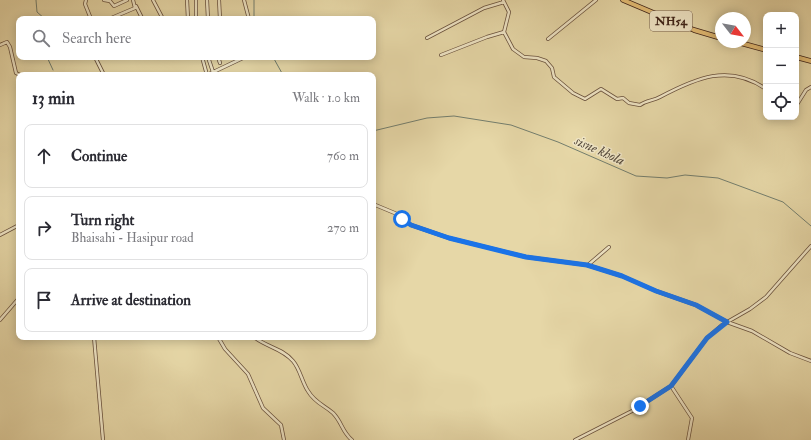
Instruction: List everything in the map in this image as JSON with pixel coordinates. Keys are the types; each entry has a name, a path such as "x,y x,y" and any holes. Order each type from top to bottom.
{"main road":[{"name":"NH54","path":"623,0 694,30 715,36"},
{"path":"751,46 763,49"},
{"path":"799,58 811,61"}],"street":[{"path":"86,0 85,4 90,16"},
{"path":"104,0 110,0 114,6 127,0"},
{"path":"133,0 141,16"},
{"path":"153,0 161,16"},
{"path":"186,0 188,16"},
{"path":"196,0 196,16"},
{"path":"206,0 208,16"},
{"path":"219,0 220,16"},
{"path":"244,0 248,16"},
{"path":"548,39 596,0"},
{"path":"427,38 484,8 504,1 509,12 504,32 513,50 524,57 537,58 546,61 552,68 554,77 573,93 585,99 601,89 617,99 623,98 629,103 640,105 646,101 656,99 691,81 722,74 754,80 763,87"},
{"path":"117,16 132,10 135,6"},
{"path":"441,56 487,37 504,32"},
{"path":"0,45 7,42 10,47 16,72"},
{"path":"96,60 102,72"},
{"path":"203,60 206,72"},
{"path":"209,60 213,72 238,60"},
{"path":"799,100 802,94 811,87"},
{"path":"376,205 397,214 411,225 449,238 526,257 587,265 622,276 656,291 696,305 727,322 752,331 790,353 811,361"},
{"path":"0,235 16,227"},
{"path":"575,440 622,416 671,386 703,343 715,330 750,309 766,297 811,246"},
{"path":"587,265 590,265 609,247"},
{"path":"0,320 16,301"},
{"path":"94,340 103,440"},
{"path":"220,340 248,374 263,408 281,425 284,440"},
{"path":"260,340 282,350 294,362 308,392 320,406 332,412 340,421 344,434 352,440"},
{"path":"671,386 692,418 688,440"}],"waterway":[{"path":"36,0 37,12 42,16"},
{"name":"sisne khola","path":"254,0 254,16"},
{"path":"48,60 53,70"},
{"name":"sisne khola","path":"275,60 281,72"},
{"name":"sisne khola","path":"376,130 427,118 454,116 511,125 558,142 636,176 667,178 685,175 718,178 783,202 811,226"}],"route":[{"path":"402,219 411,225 449,238 526,257 587,265 629,278 656,291 696,305 727,322 715,330 698,348 671,386 640,406"}]}
